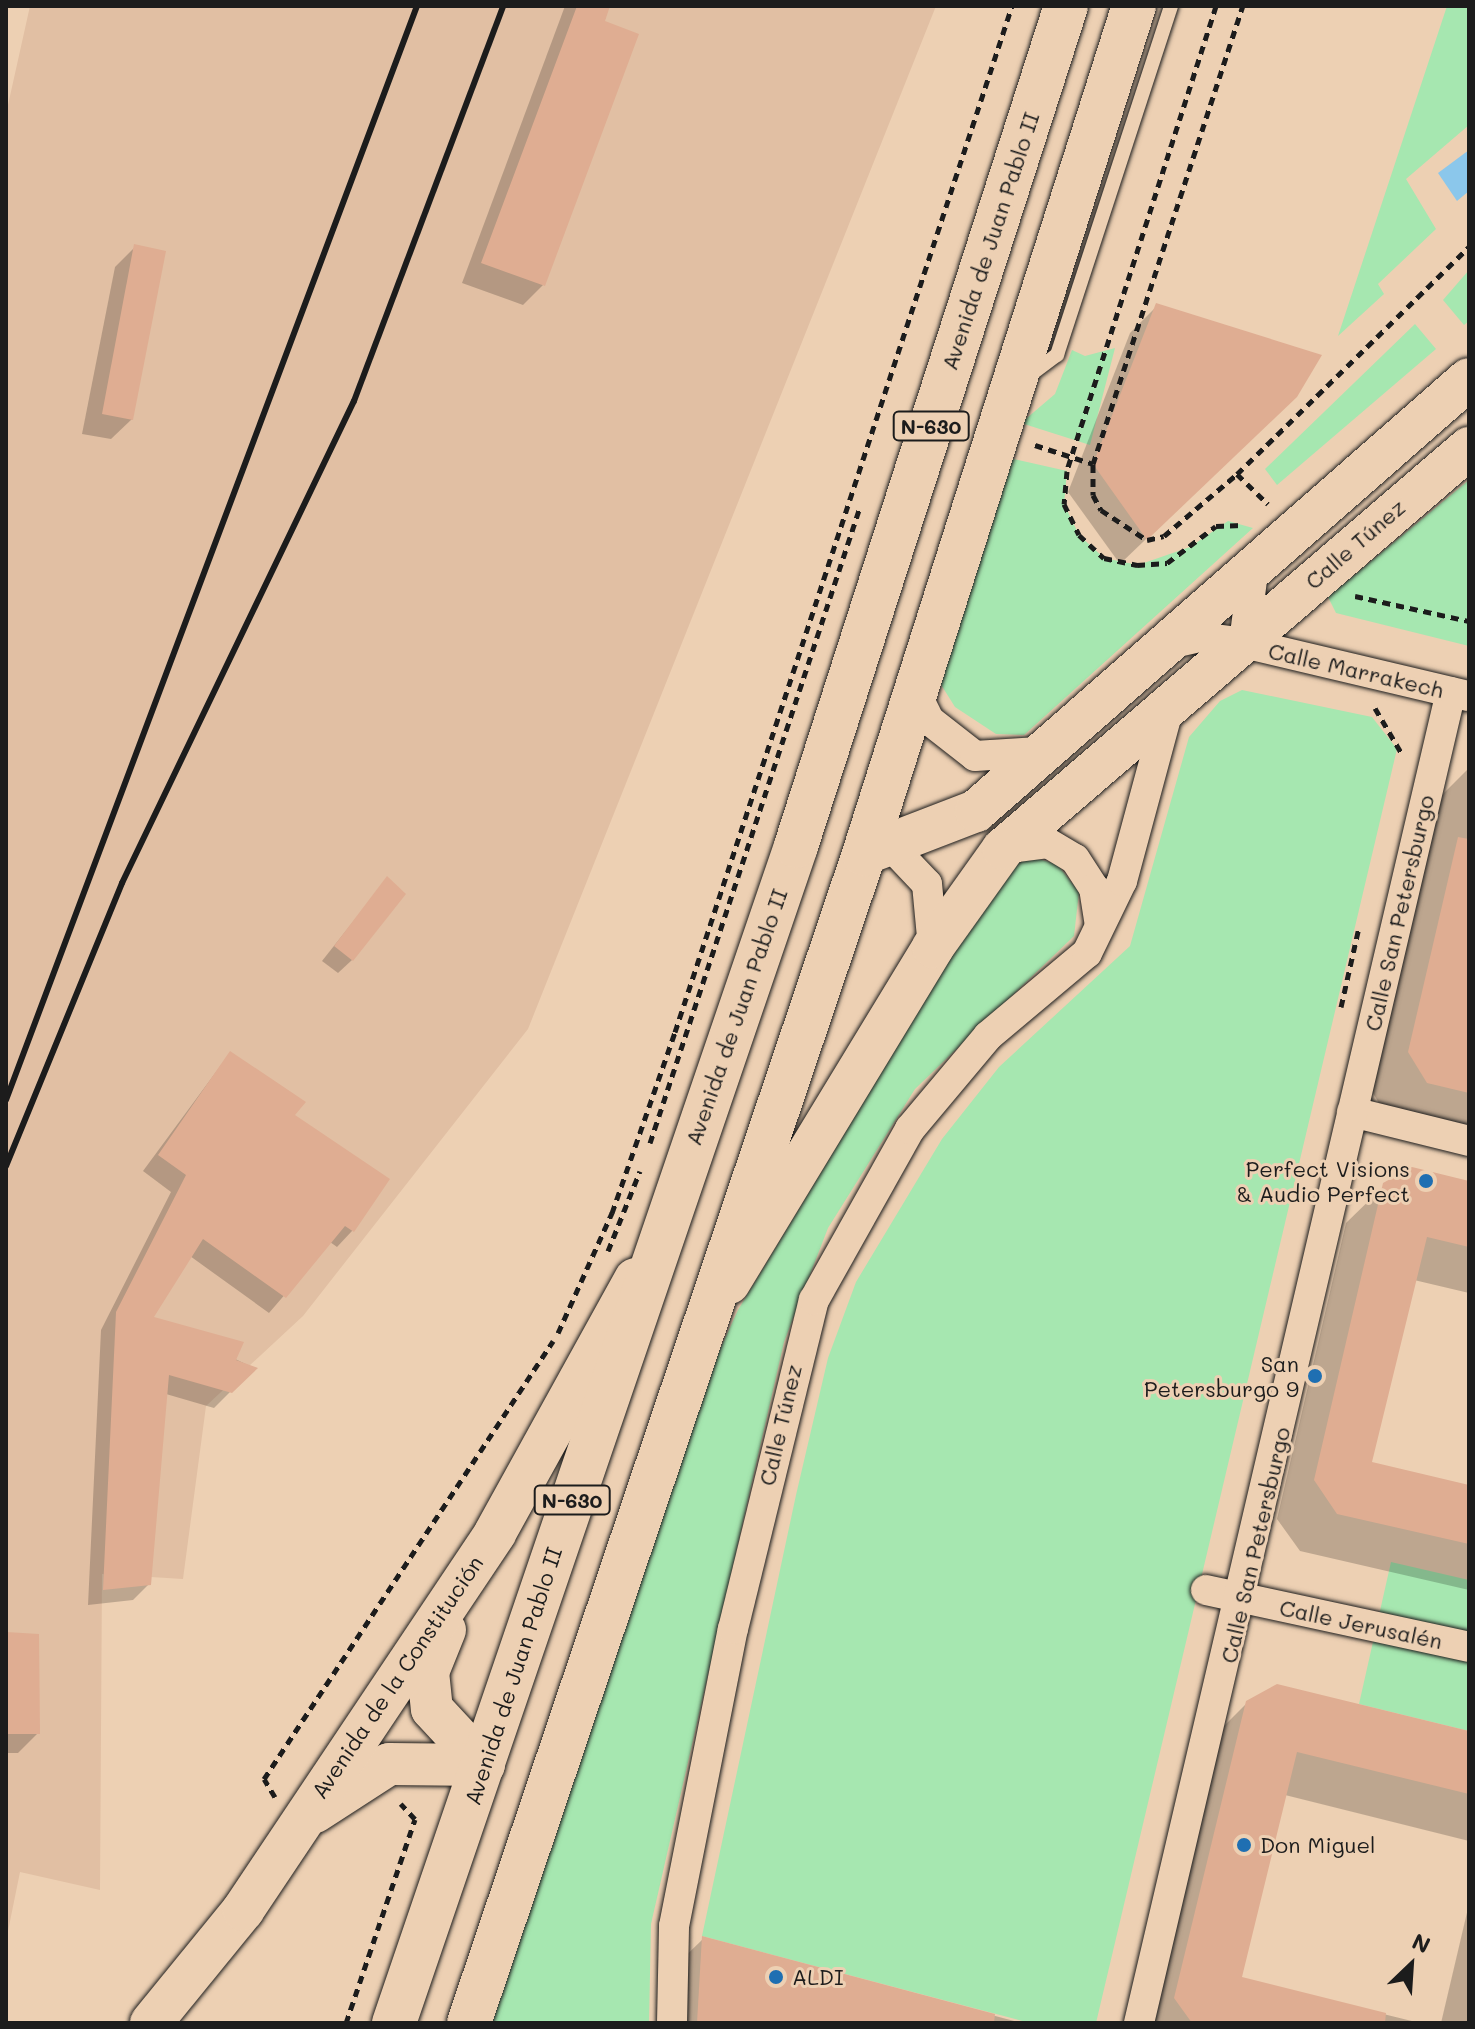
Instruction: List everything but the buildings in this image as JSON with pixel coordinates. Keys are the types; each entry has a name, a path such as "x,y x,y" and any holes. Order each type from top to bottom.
{"highway":[{"name":"Avenida de Juan Pablo II","path":"394,2023 484,1765 659,1236 796,846 1066,6"},
{"name":"N-630","path":"469,2023 559,1738 703,1325 876,849 913,687 1134,6"},
{"path":"796,846 876,849"},
{"path":"484,1765 559,1738"}],"main road":[{"path":"876,849 976,811 1039,752 1469,379"},
{"name":"Calle Túnez","path":"703,1325 933,947 1003,849 1171,702 1244,643 1327,566 1469,448"},
{"name":"Avenida de la Constitución","path":"484,1765 432,1709 428,1672 495,1533 659,1236"},
{"name":"Avenida de la Constitución","path":"151,2023 243,1910 495,1533"},
{"name":"Avenida de la Constitución","path":"300,1821 389,1764 484,1765"}],"street":[{"path":"1163,645 1200,637 1244,643 1254,564"},
{"name":"Calle Marrakech","path":"1244,643 1460,694"},
{"path":"913,687 929,720 975,756 1039,752"},
{"name":"Calle San Petersburgo","path":"1139,2023 1244,1598 1352,1112 1460,694"},
{"name":"Calle Túnez","path":"672,2023 674,1926 714,1722 814,1300 910,1129 988,1036 1087,953 1122,881 1171,702"},
{"path":"1003,849 1048,843 1075,859 1094,888 1100,924"},
{"path":"876,849 927,884 933,947"},
{"path":"1352,1112 1469,1141"},
{"name":"Calle Jerusalén","path":"1206,1590 1469,1647"}],"lane":[{"path":"1011,385 1057,355 1171,6"}],"path":[{"path":"300,1821 264,1779 497,1436 557,1334 612,1213 1012,6"},
{"path":"1216,6 1067,471 1064,504 1079,535 1104,558 1137,565 1167,563 1228,521 1253,528 1271,521 1294,530"},
{"path":"1243,6 1093,464 1093,495 1101,510 1147,540 1164,536 1237,474 1469,247"},
{"path":"995,433 1093,464"},
{"path":"1237,474 1294,530"},
{"path":"604,1259 646,1155 865,493"},
{"path":"1327,566 1356,598 1469,621"},
{"path":"1371,702 1403,751 1399,766"},
{"path":"1349,970 1363,912"},
{"path":"346,2023 415,1819 390,1799"},
{"path":"423,1811 428,1820"}],"shaded area":[{"path":"30,6 936,6 528,1029 303,1316 206,1406 183,1579 102,1574 100,1890 20,1872 6,1941 6,114"}],"green space":[{"path":"1447,6 1469,6 1469,125 1406,179 1436,229 1378,284 1384,294 1338,336"},
{"path":"1469,270 1469,321 1464,325 1443,300"},
{"path":"1415,324 1436,349 1277,485 1265,469"},
{"path":"1115,348 1090,445 1021,423 1055,394 1072,350 1085,356"},
{"path":"1009,458 1067,471 1064,504 1079,535 1104,558 1138,565 1190,547 1228,521 1253,528 1024,735 996,734 955,707 940,683"},
{"path":"1469,480 1469,646 1336,613 1328,597"},
{"path":"1242,690 1372,717 1397,749 1096,2023 1030,2023 702,1936 828,1358 856,1282 942,1139 999,1067 1130,946 1189,737 1220,701"},
{"path":"1038,859 1057,864 1079,892 1074,936 915,1089 828,1228 784,1342 651,1924 649,2023 492,2023 710,1371 738,1310 1000,876 1022,860"},
{"path":"1391,1562 1469,1580 1469,1731 1359,1704"}],"water":[{"path":"1469,150 1469,191 1457,201 1438,173"}],"railway":[{"path":"6,1100 417,6"},
{"path":"6,1166 122,883 354,401 503,6"}],"place":[{"name":"Perfect Visions & Audio Perfect","path":"1426,1181"},
{"name":"San Petersburgo 9","path":"1315,1376"},
{"name":"Don Miguel","path":"1244,1845"},
{"name":"ALDI","path":"776,1977"}]}
